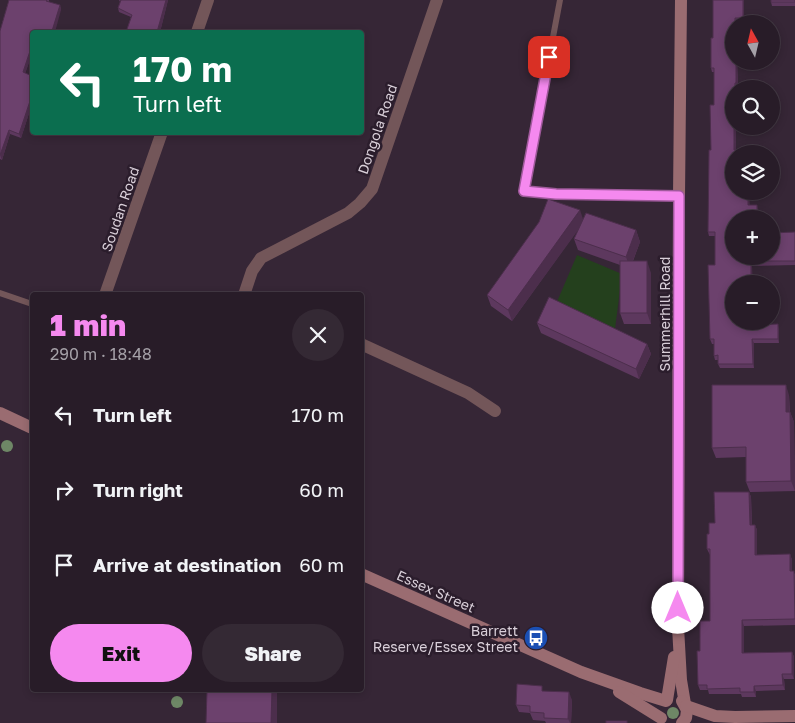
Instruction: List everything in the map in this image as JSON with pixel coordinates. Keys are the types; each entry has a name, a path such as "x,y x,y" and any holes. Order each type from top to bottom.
{"street":[{"path":"197,30 208,0"},
{"name":"Dongola Road","path":"248,292 252,271 261,258 348,212 360,203 372,189 437,0"},
{"name":"Summerhill Road","path":"682,0 679,196 678,627 681,680 687,714 685,722"},
{"name":"Soudan Road","path":"107,292 161,135"},
{"path":"364,345 468,393 495,411"},
{"path":"0,413 30,427"},
{"name":"Essex Street","path":"364,575 581,672 638,702 664,721"},
{"name":"Summerhill Road","path":"664,721 661,706 667,701 678,627"},
{"name":"Essex Street","path":"581,672 667,701 674,698 685,705"},
{"path":"685,705 715,716 735,718 795,716"}],"lane":[{"path":"560,0 524,191 556,194 679,196"},
{"path":"0,293 30,303"}],"green space":[{"path":"577,255 622,274 615,329 556,304"}],"building":[{"path":"9,0 47,0 60,5 52,30 30,30 30,51 23,72 30,75 30,101 19,134 9,130 0,155 0,31"},
{"path":"121,0 166,0 158,30 127,30 132,15 118,8"},
{"path":"713,0 743,0 743,15 725,15 725,70 736,70 736,80 725,80 725,135 734,135 734,145 725,145 725,200 748,200 748,205 757,205 757,210 725,210 725,265 751,265 751,275 725,275 725,330 778,330 778,339 752,339 753,364 718,364 718,355 714,356 714,339 710,339 708,265 715,265 715,232 708,232 709,150 711,150 710,105 714,105 714,68 711,68 711,38 713,38"},
{"path":"771,0 795,0 795,2 771,2"},
{"path":"548,199 580,210 508,310 487,295 539,222"},
{"path":"586,213 636,230 626,257 574,239"},
{"path":"795,232 795,261 780,261 780,233"},
{"path":"620,261 647,261 647,313 620,313"},
{"path":"549,297 647,344 636,369 537,323"},
{"path":"712,385 786,385 786,412 790,412 791,481 746,482 746,447 712,448"},
{"path":"714,492 749,492 750,525 755,525 755,555 790,554 790,571 794,571 795,619 742,620 742,653 792,652 792,674 782,674 783,685 754,686 754,692 740,692 740,688 707,689 707,685 698,685 697,651 700,651 700,621 710,621 710,549 707,549 707,534 709,534 709,523 715,523"},
{"path":"517,684 542,686 542,691 569,692 568,719 544,718 544,713 530,712 530,706 516,705"},
{"path":"207,692 272,692 271,723 206,723"},
{"path":"606,721 627,721 627,723 606,723"}],"place":[{"name":"Barrett Reserve/Essex Street","path":"536,638"}],"route":[{"path":"549,57 524,191 556,194 679,196 678,608"}]}
